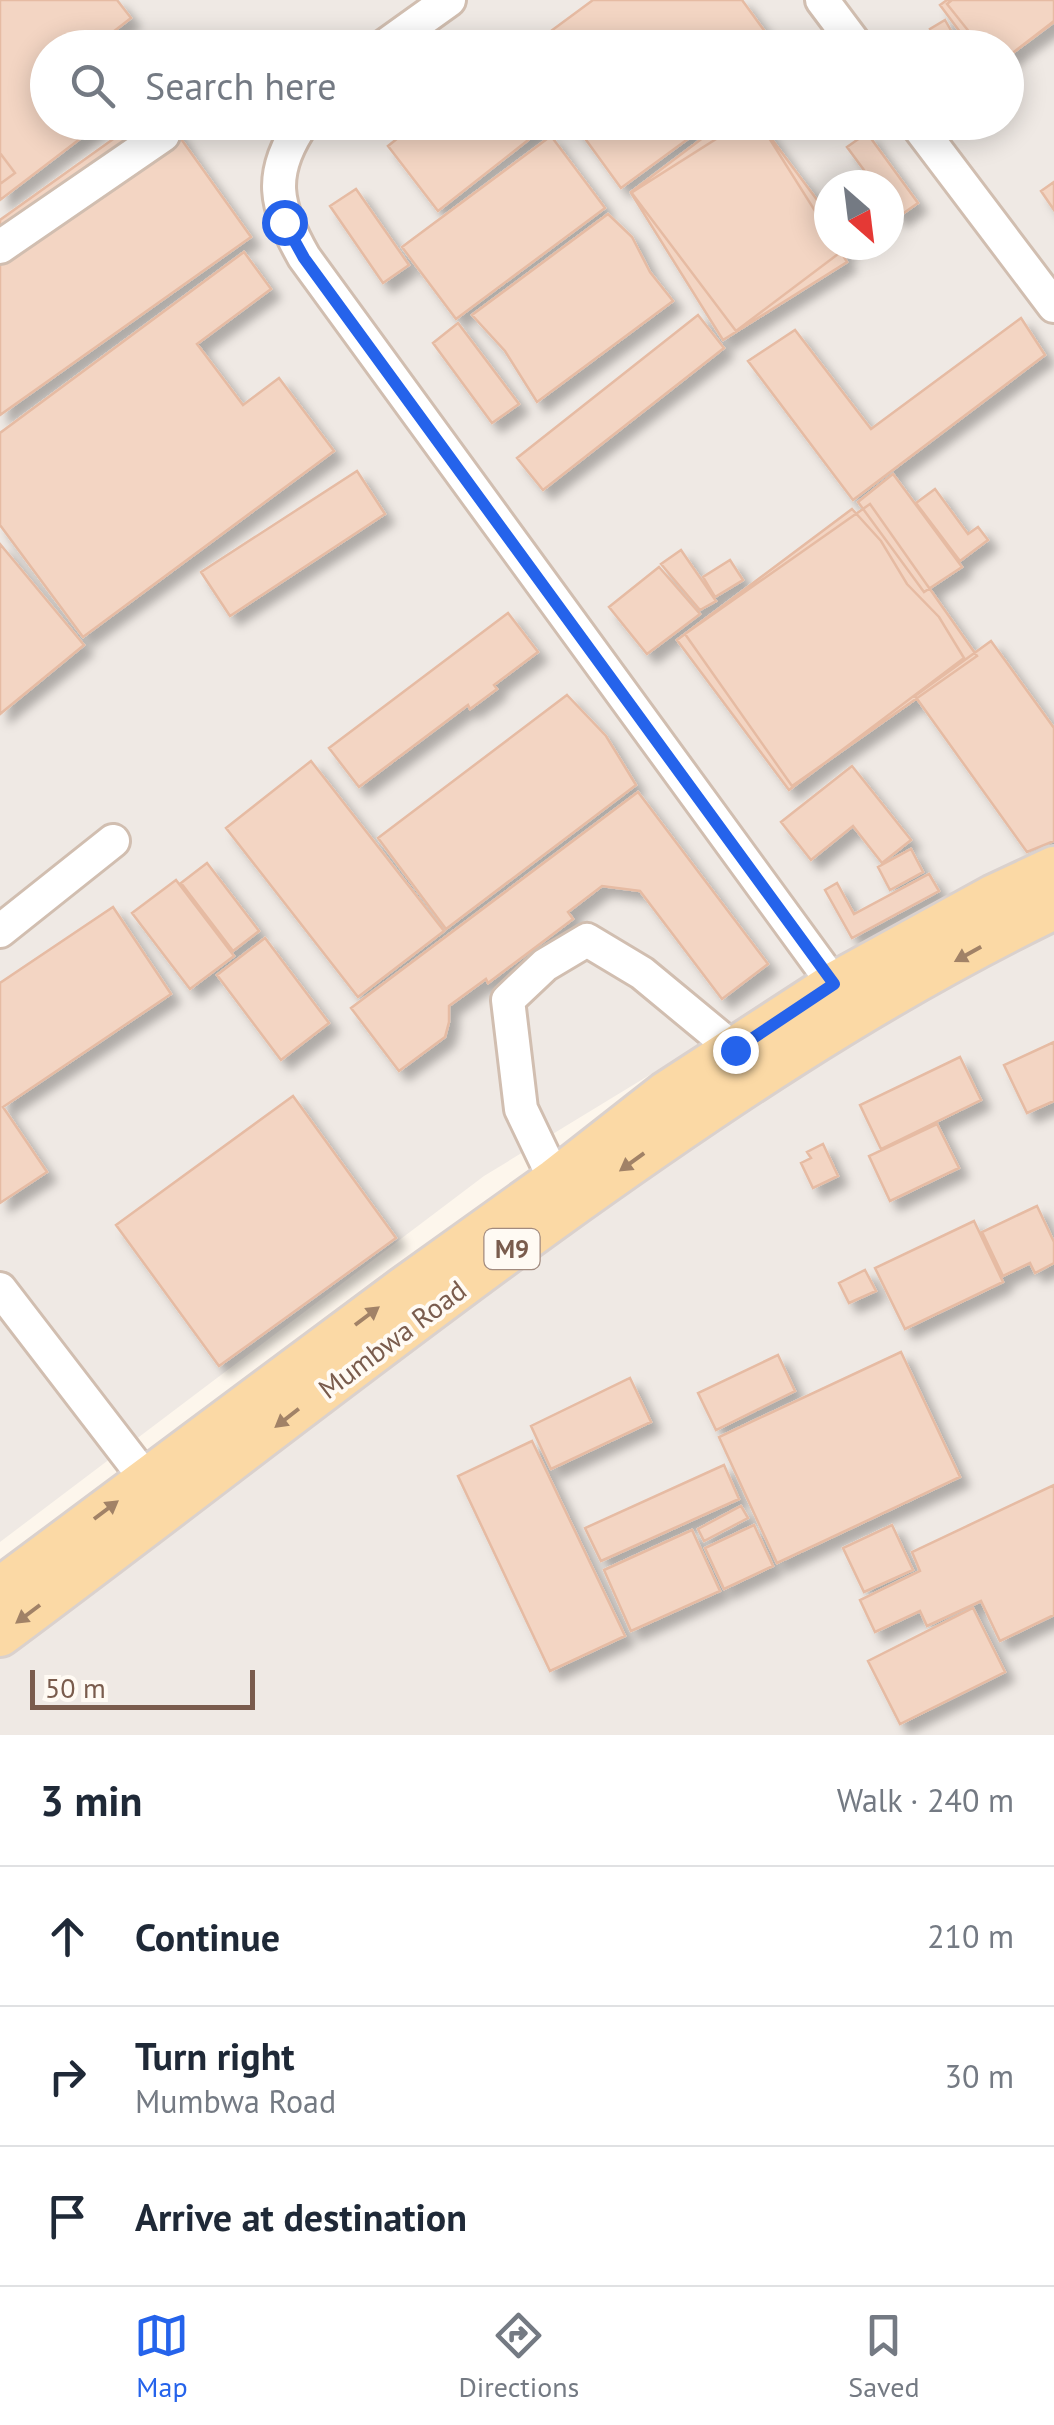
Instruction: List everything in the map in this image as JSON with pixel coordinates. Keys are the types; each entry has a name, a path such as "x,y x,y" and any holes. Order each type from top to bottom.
{"main road":[{"name":"Mumbwa Road","path":"0,1589 158,1494 426,1311 676,1108 735,1050 834,984 994,896 1054,868"},
{"name":"Mumbwa Road","path":"0,1635 158,1494 404,1288 555,1180 676,1108 1054,908"}],"street":[{"path":"407,30 449,0"},
{"path":"822,0 844,30"},
{"path":"0,247 156,140"},
{"path":"292,140 277,178 284,222 304,258 834,984"},
{"path":"929,140 1054,306"},
{"path":"0,931 113,841"},
{"path":"555,1180 522,1109 508,1000 545,965 586,940 642,973 735,1050"},
{"path":"0,1290 158,1494"}],"shaded area":[{"path":"0,0 1054,0 1054,854 853,951 484,1176 0,1542"},
{"path":"1054,875 1054,1735 0,1735 0,1583"}],"building":[{"path":"0,0 117,0 131,18 116,30 30,30 30,140 78,140 0,200"},
{"path":"593,0 742,0 764,30 552,30"},
{"path":"947,0 1054,0 1054,22 1024,44 1024,30 959,30 940,5"},
{"path":"952,0 1054,0 1054,21 1024,44 1024,30 968,30 947,4"},
{"path":"945,20 951,30 931,30"},
{"path":"112,140 182,140 251,237 0,415 0,220"},
{"path":"396,140 528,140 438,211 388,146"},
{"path":"546,140 554,140 605,208 456,319 402,247"},
{"path":"586,140 686,140 621,188"},
{"path":"700,140 772,140 814,196 814,260 830,260 736,331 631,192"},
{"path":"715,140 770,140 814,209 814,260 847,262 723,340 631,193"},
{"path":"857,140 872,140 894,170 864,170 847,147"},
{"path":"0,153 15,173 0,184"},
{"path":"1054,182 1054,210 1041,191"},
{"path":"904,184 918,203 904,213"},
{"path":"356,189 409,265 383,283 330,206"},
{"path":"608,214 632,237 650,272 673,301 537,402 505,351 472,315"},
{"path":"244,252 271,289 197,344 243,405 279,378 334,451 83,637 0,525 0,433"},
{"path":"698,315 724,348 543,490 517,458"},
{"path":"1021,318 1045,355 853,500 748,361 795,330 871,429"},
{"path":"458,323 519,404 492,423 433,343"},
{"path":"357,471 385,514 230,616 201,572"},
{"path":"893,474 962,567 924,592 858,502"},
{"path":"935,489 968,534 978,527 988,540 960,561 916,503"},
{"path":"870,504 977,656 792,786 685,634"},
{"path":"852,509 881,541 907,584 939,617 964,658 789,790 677,640"},
{"path":"0,544 84,645 0,714"},
{"path":"681,550 716,601 700,610 661,564"},
{"path":"730,560 743,580 715,597 703,577"},
{"path":"659,567 700,614 647,654 609,607"},
{"path":"508,613 538,652 494,685 497,689 470,709 468,705 359,787 329,748"},
{"path":"991,641 1054,728 1054,841 1027,852 915,696"},
{"path":"567,695 606,736 636,785 446,929 378,838"},
{"path":"311,761 444,931 358,997 226,828"},
{"path":"852,766 911,840 882,863 853,826 811,860 781,822"},
{"path":"638,792 768,964 722,999 640,891 602,886 568,912 573,919 488,983 486,979 449,1006 445,1037 399,1071 351,1008"},
{"path":"911,849 923,872 890,890 878,867"},
{"path":"207,863 259,931 233,951 181,883"},
{"path":"929,874 939,891 852,938 825,890 837,883 854,914"},
{"path":"176,880 234,956 190,989 132,913"},
{"path":"113,907 171,994 3,1107 47,1172 0,1203 0,983"},
{"path":"265,938 329,1023 281,1060 217,975"},
{"path":"1054,1042 1054,1101 1027,1113 1004,1065"},
{"path":"960,1057 981,1100 881,1149 860,1105"},
{"path":"293,1096 396,1238 219,1366 116,1225"},
{"path":"937,1124 959,1168 890,1201 869,1156"},
{"path":"823,1144 838,1176 813,1188 801,1163 811,1158 807,1152"},
{"path":"1037,1206 1054,1242 1054,1263 1035,1273 1030,1263 1003,1276 982,1232"},
{"path":"974,1221 1003,1282 905,1329 875,1268"},
{"path":"865,1270 876,1291 849,1303 839,1283"},
{"path":"901,1352 960,1477 777,1563 719,1437"},
{"path":"778,1355 795,1391 716,1430 698,1393"},
{"path":"630,1378 651,1422 551,1469 531,1426"},
{"path":"532,1441 625,1636 550,1671 458,1476"},
{"path":"724,1465 739,1499 601,1561 585,1528"},
{"path":"1054,1485 1054,1615 1000,1641 981,1601 927,1626 920,1611 875,1632 860,1600 920,1571 912,1552"},
{"path":"741,1506 748,1518 704,1541 698,1529"},
{"path":"754,1525 773,1566 724,1589 705,1548"},
{"path":"892,1525 913,1570 864,1592 843,1548"},
{"path":"692,1530 720,1591 631,1631 604,1570"},
{"path":"973,1608 1005,1672 900,1724 868,1661"}],"route":[{"path":"284,222 304,258 834,984 735,1050"}]}
